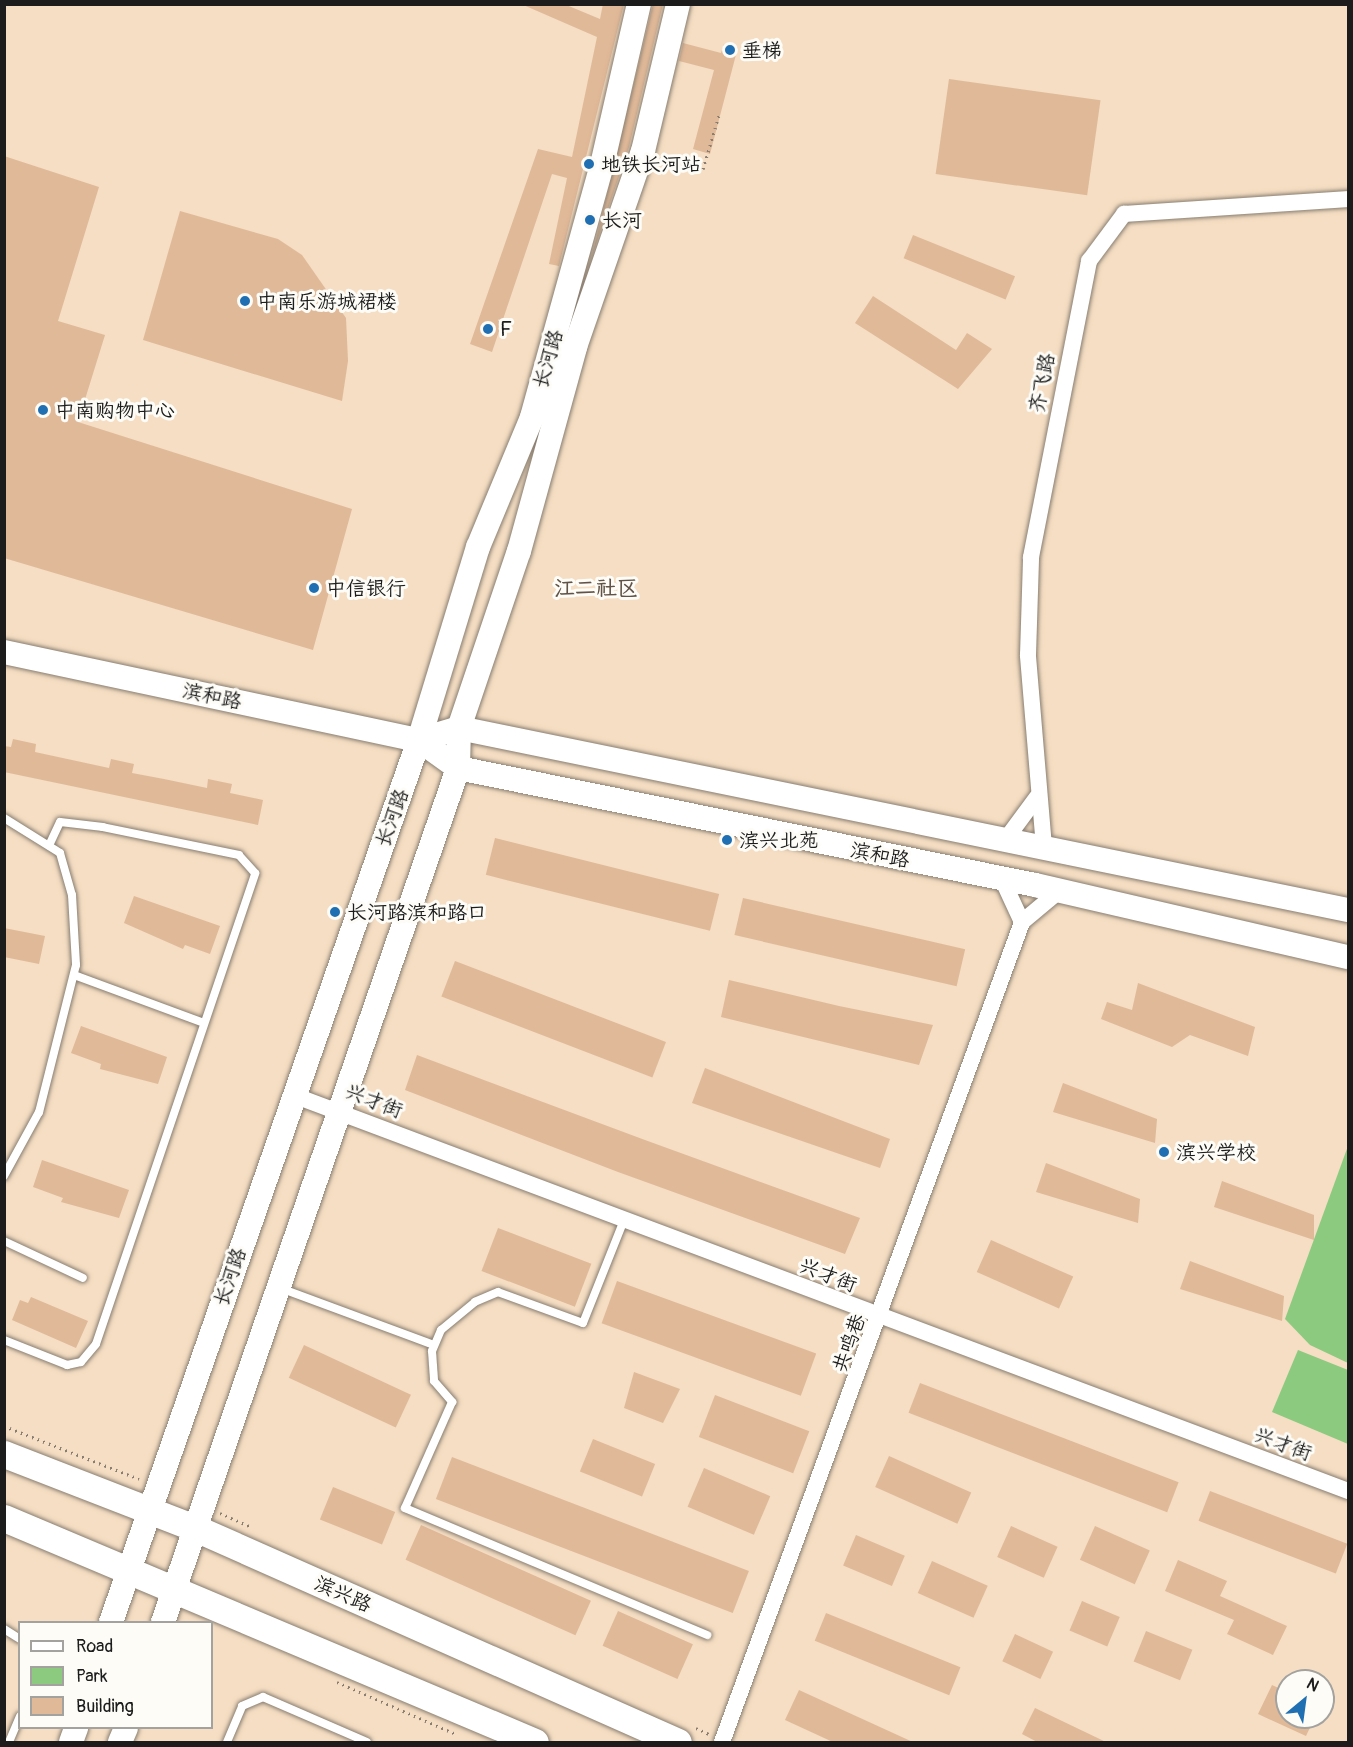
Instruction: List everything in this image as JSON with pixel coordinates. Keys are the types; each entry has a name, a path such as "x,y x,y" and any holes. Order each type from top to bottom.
{"main road":[{"name":"长河路","path":"112,1621 293,1095 419,740 478,547 532,417 602,165 639,4"},
{"name":"长河路","path":"164,1621 338,1110 458,768 459,728 519,551 575,347 643,151 678,4"},
{"name":"滨和路","path":"4,652 419,740 458,768 1059,891 1348,957"},
{"name":"滨和路","path":"419,740 459,728 1348,910"},
{"name":"滨兴路","path":"4,1454 195,1528 678,1743"},
{"path":"4,1518 129,1570 176,1586 535,1743"},
{"path":"120,1743 126,1729"}],"street":[{"name":"齐飞路","path":"1044,847 1037,797 1028,655 1030,557 1089,261 1124,214 1348,199"},
{"path":"1006,839 1037,797"},
{"path":"1002,879 1023,922"},
{"name":"共鸣巷","path":"722,1743 881,1318 1023,922 1059,891"},
{"name":"兴才街","path":"293,1095 338,1110 881,1318 1348,1491"}],"lane":[{"path":"4,818 60,853 72,895 74,975 39,1112 4,1176"},
{"path":"4,1340 68,1365 81,1362 96,1344 201,1022 213,1002 255,873 239,855 103,827 60,822 49,846"},
{"path":"74,975 201,1022"},
{"path":"624,1220 583,1323 498,1292 458,1314 441,1329 435,1346 434,1381 452,1402 405,1508 707,1635"},
{"path":"4,1241 82,1278"},
{"path":"277,1287 435,1346"},
{"path":"4,1629 18,1638"},
{"path":"227,1743 242,1706 263,1696 367,1743"},
{"path":"9,1743 18,1721"}],"path":[{"path":"703,169 719,114"}],"green space":[{"path":"1348,1146 1348,1363 1310,1345 1285,1319"},
{"path":"1298,1350 1348,1370 1348,1444 1272,1412"}],"building":[{"path":"521,4 564,4 600,19 603,4 624,4 559,266 549,264 567,178 552,174 492,352 470,344 538,149 572,157 597,37"},
{"path":"653,4 663,4 629,147 592,256"},
{"path":"683,43 721,53 724,44 738,47 710,154 693,149 714,70 679,61"},
{"path":"949,79 1101,100 1087,195 936,174"},
{"name":"中南购物中心","path":"4,156 99,187 58,321 105,335 78,422 352,509 313,650 4,558"},
{"name":"中南乐游城裙楼","path":"180,211 278,239 302,255 346,318 348,361 342,401 143,340"},
{"path":"913,235 1015,276 1006,299 904,258"},
{"path":"873,296 956,350 967,333 992,349 958,389 855,323"},
{"path":"13,739 36,744 35,752 109,768 111,759 134,764 132,773 207,788 208,779 232,784 230,793 263,800 258,825 4,772 4,746 11,747"},
{"path":"495,838 719,894 710,931 486,875"},
{"path":"134,896 220,926 210,954 185,945 183,949 124,923"},
{"path":"743,898 965,949 957,986 734,935"},
{"path":"4,928 45,936 39,964 4,957"},
{"path":"455,961 666,1042 652,1077 441,996"},
{"path":"729,980 933,1025 919,1065 721,1017"},
{"path":"1138,983 1255,1027 1248,1056 1190,1035 1172,1047 1101,1019 1107,1002 1132,1010"},
{"path":"81,1026 167,1057 158,1084 100,1069 101,1064 71,1053"},
{"path":"417,1055 860,1218 845,1254 618,1172 405,1090"},
{"path":"705,1068 890,1139 880,1168 692,1103"},
{"path":"1063,1083 1157,1119 1155,1143 1053,1112"},
{"path":"42,1160 129,1190 119,1218 61,1202 63,1198 33,1187"},
{"path":"1046,1163 1140,1199 1138,1223 1036,1192"},
{"path":"1222,1181 1314,1215 1314,1240 1214,1207"},
{"path":"498,1228 591,1264 575,1307 482,1271"},
{"path":"991,1240 1073,1277 1059,1309 977,1272"},
{"path":"1190,1261 1284,1296 1282,1321 1180,1289"},
{"path":"617,1281 816,1354 801,1396 602,1323"},
{"path":"31,1297 88,1321 76,1348 12,1320 20,1300 28,1303"},
{"path":"304,1345 411,1395 396,1427 289,1378"},
{"path":"634,1372 680,1389 663,1423 624,1408"},
{"path":"920,1383 1179,1482 1167,1512 909,1413"},
{"path":"715,1395 809,1431 793,1473 699,1437"},
{"path":"593,1439 655,1464 642,1497 580,1471"},
{"path":"889,1456 971,1493 957,1524 875,1487"},
{"path":"452,1457 749,1571 733,1613 436,1499"},
{"path":"704,1468 770,1496 754,1535 688,1507"},
{"path":"333,1487 395,1512 382,1545 320,1519"},
{"path":"1210,1491 1347,1544 1336,1574 1199,1521"},
{"path":"421,1525 591,1601 575,1635 406,1560"},
{"path":"1011,1526 1058,1547 1044,1578 997,1557"},
{"path":"1095,1526 1150,1550 1135,1584 1080,1560"},
{"path":"856,1535 905,1556 892,1586 843,1565"},
{"path":"1178,1560 1227,1581 1220,1596 1287,1626 1273,1655 1227,1634 1234,1620 1165,1591"},
{"path":"932,1561 988,1586 973,1618 918,1593"},
{"path":"1082,1601 1120,1617 1107,1646 1069,1630"},
{"path":"618,1611 693,1644 677,1679 603,1646"},
{"path":"826,1613 960,1667 949,1695 815,1641"},
{"path":"1146,1631 1192,1650 1180,1680 1134,1662"},
{"path":"1015,1634 1053,1652 1040,1679 1002,1661"},
{"path":"1272,1685 1275,1686 1275,1722 1258,1714"},
{"path":"799,1690 915,1743 835,1743 785,1720"},
{"path":"1035,1708 1108,1743 1039,1743 1022,1734"},
{"path":"1291,1729 1309,1729 1306,1736"}],"place":[{"name":"垂梯","path":"730,50"},
{"name":"地铁长河站","path":"589,164"},
{"name":"长河","path":"590,220"},
{"name":"中南乐游城裙楼","path":"245,301"},
{"name":"F","path":"488,329"},
{"name":"中南购物中心","path":"43,410"},
{"name":"中信银行","path":"314,588"},
{"name":"滨兴北苑","path":"727,840"},
{"name":"长河路滨和路口","path":"335,912"},
{"name":"滨兴学校","path":"1164,1152"}],"district":[{"name":"江二社区","path":"596,589"}]}
